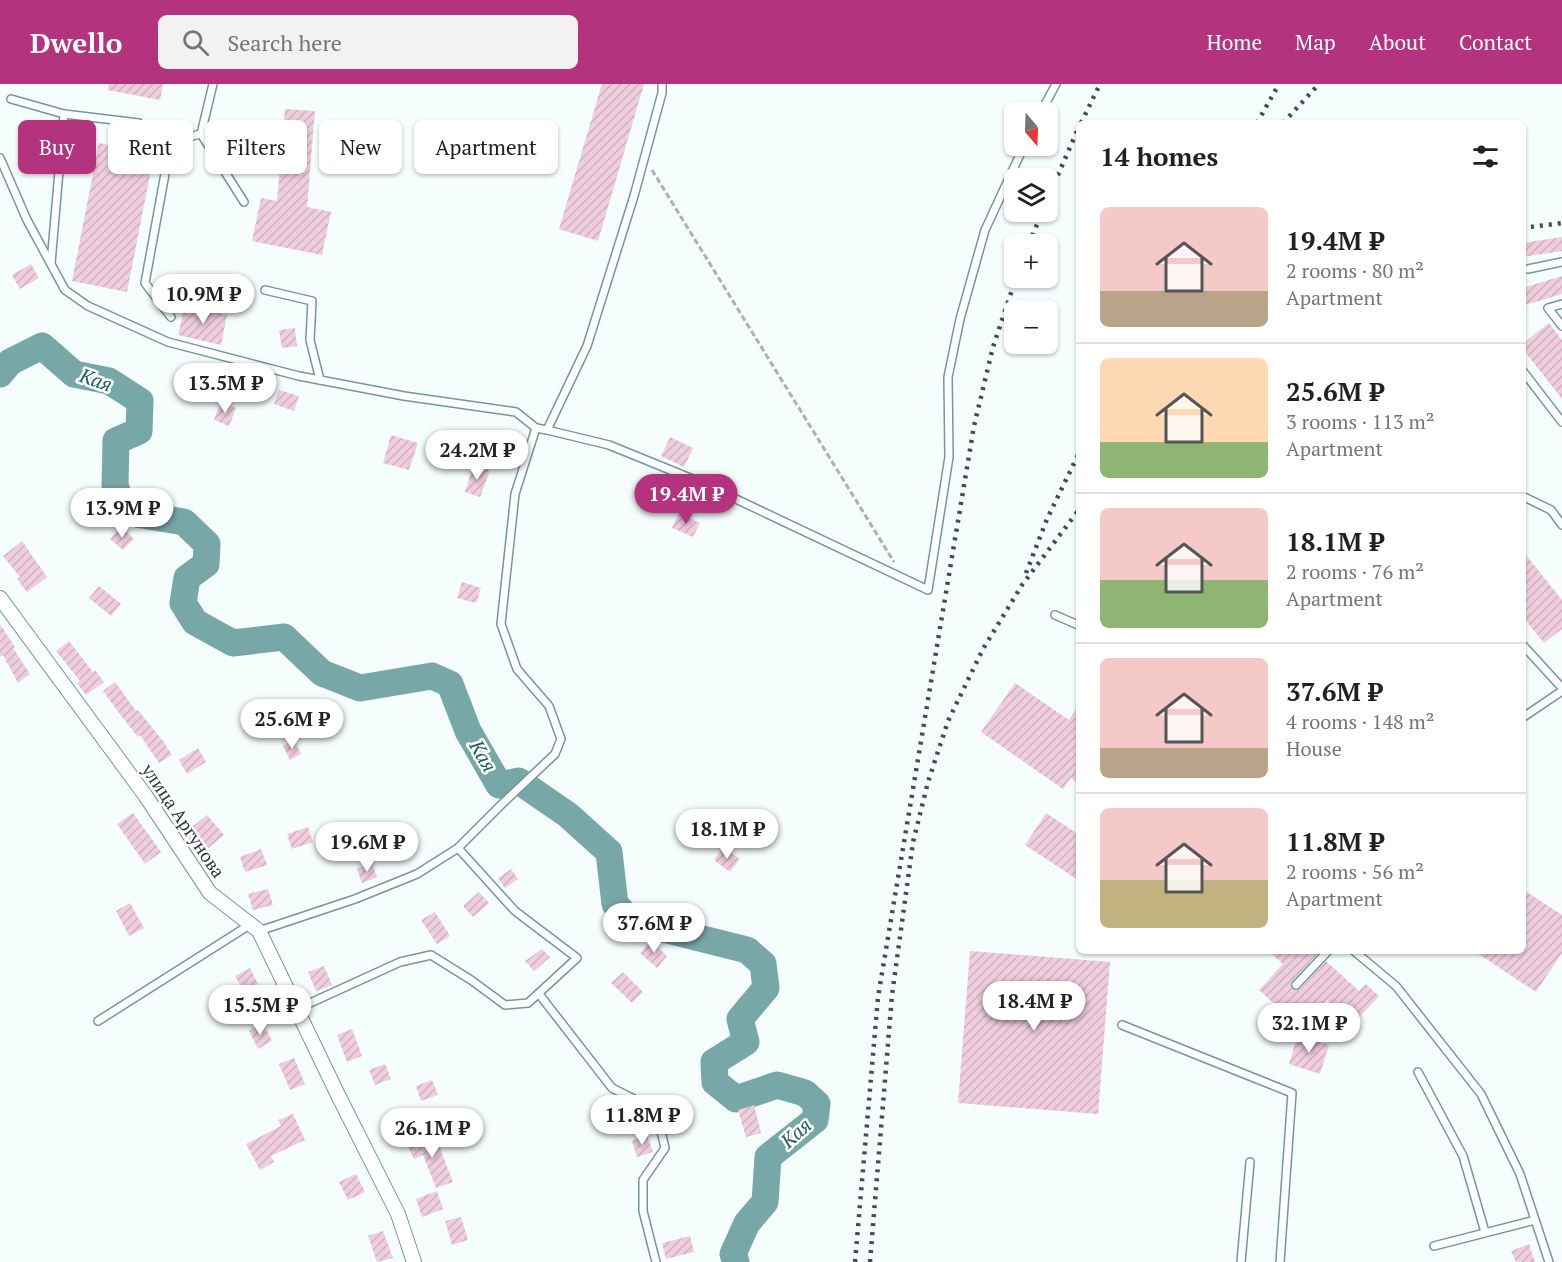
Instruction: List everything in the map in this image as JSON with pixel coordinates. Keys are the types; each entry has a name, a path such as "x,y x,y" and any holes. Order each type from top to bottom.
{"street":[{"name":"улица Аргунова","path":"0,598 145,795 210,893 255,928 398,1214 414,1262"}],"lane":[{"path":"213,84 201,134 244,202"},
{"path":"547,430 587,346 644,158 662,93 662,84"},
{"path":"1046,102 1056,84"},
{"path":"11,99 64,114 115,120"},
{"path":"51,263 64,114"},
{"path":"171,317 145,284 171,141 201,134"},
{"path":"0,158 27,220 65,290 88,306 168,342 320,380 404,396 516,412 536,428 609,445 700,482 928,590 949,457 948,377 960,319 985,230 1019,156"},
{"path":"1528,269 1562,262"},
{"path":"265,290 312,301 310,340 320,380"},
{"path":"1562,304 1548,308 1562,326"},
{"path":"1526,375 1562,422"},
{"path":"98,1021 255,928 355,899 417,874 459,848 504,801 555,754 561,739 549,706 517,669 501,624 515,494 536,428"},
{"path":"1526,498 1551,510 1562,525"},
{"path":"1055,615 1076,625"},
{"path":"1526,648 1562,689 1526,715"},
{"path":"297,1009 400,962 431,955 505,1005 528,1003 577,958 515,911 459,848"},
{"path":"1296,985 1325,954"},
{"path":"1358,954 1396,986 1481,1094 1520,1174 1549,1262"},
{"path":"539,993 612,1088 656,1110 665,1148 643,1180 643,1211 656,1262"},
{"path":"1122,1025 1292,1093 1280,1262"},
{"path":"1418,1072 1463,1156 1485,1232"},
{"path":"1240,1262 1250,1162"},
{"path":"1434,1246 1535,1220"}],"path":[{"path":"644,158 904,578"}],"building":[{"path":"109,84 163,84 160,100 108,90"},
{"path":"602,84 644,84 598,241 559,229"},
{"path":"285,109 315,111 307,207 331,212 322,255 252,241 261,198 277,201 279,174 307,174 307,120 284,120"},
{"path":"99,143 108,145 108,174 150,174 127,292 72,281 93,174 96,174"},
{"path":"1562,237 1562,251 1526,256 1526,242"},
{"path":"31,264 39,278 20,289 12,275"},
{"path":"1562,276 1562,294 1526,305 1526,287"},
{"path":"185,306 227,315 221,345 178,335"},
{"path":"1549,323 1562,340 1562,399 1526,353 1526,341"},
{"path":"295,328 297,346 282,348 279,330"},
{"path":"279,390 299,396 294,411 274,404"},
{"path":"221,402 236,408 229,426 214,420"},
{"path":"391,435 418,443 409,470 383,463"},
{"path":"670,437 693,448 684,467 661,456"},
{"path":"474,464 490,470 480,497 465,492"},
{"path":"679,513 700,523 693,537 672,528"},
{"path":"121,527 134,539 123,550 110,539"},
{"path":"22,541 47,577 27,592 17,579 20,577 3,556"},
{"path":"1526,555 1562,600 1562,629 1544,643 1526,621"},
{"path":"462,582 481,588 476,603 457,598"},
{"path":"99,586 121,604 111,616 89,598"},
{"path":"0,624 30,674 18,683 3,655 0,657"},
{"path":"69,641 93,672 95,670 104,682 86,695 77,683 80,681 56,651"},
{"path":"115,682 172,755 159,763 140,735 138,737 119,713 103,691"},
{"path":"1015,683 1069,720 1076,709 1076,782 1071,778 1063,789 981,732"},
{"path":"294,740 301,754 290,760 283,746"},
{"path":"198,748 206,762 187,774 179,760"},
{"path":"133,813 161,852 145,864 117,824"},
{"path":"1046,813 1076,833 1076,879 1025,845"},
{"path":"207,815 224,835 200,855 183,834"},
{"path":"308,827 313,842 292,849 287,834"},
{"path":"724,847 740,859 730,872 714,860"},
{"path":"261,849 267,865 245,872 240,857"},
{"path":"372,863 377,877 362,883 357,869"},
{"path":"511,869 518,879 505,888 498,878"},
{"path":"268,889 273,905 253,910 248,894"},
{"path":"479,892 489,903 473,917 463,906"},
{"path":"1526,892 1562,915 1562,953 1536,992 1479,954 1526,954"},
{"path":"130,903 144,928 129,936 116,911"},
{"path":"435,912 450,936 437,944 421,920"},
{"path":"651,941 667,956 657,968 640,953"},
{"path":"542,949 550,957 534,971 525,961"},
{"path":"970,951 1110,962 1098,1114 958,1103"},
{"path":"1271,954 1317,954 1292,982 1291,987 1294,990 1300,989 1326,961 1359,991 1366,984 1379,996 1353,1024 1327,1000 1301,1028 1259,990 1283,964"},
{"path":"324,966 332,985 316,991 308,972"},
{"path":"250,968 258,984 244,992 235,976"},
{"path":"623,972 643,992 632,1003 611,983"},
{"path":"263,1023 272,1041 258,1049 249,1031"},
{"path":"352,1029 362,1056 347,1062 337,1035"},
{"path":"1298,1035 1329,1045 1320,1074 1289,1064"},
{"path":"294,1058 305,1084 290,1090 279,1064"},
{"path":"385,1064 391,1079 375,1085 369,1070"},
{"path":"432,1080 438,1095 421,1101 416,1086"},
{"path":"754,1105 761,1133 746,1137 738,1110"},
{"path":"293,1114 305,1140 271,1156 274,1162 260,1170 246,1144 281,1126 278,1120"},
{"path":"434,1133 453,1182 436,1188 423,1155 414,1159 407,1144"},
{"path":"647,1135 653,1152 637,1157 632,1141"},
{"path":"356,1174 365,1192 348,1200 339,1182"},
{"path":"437,1191 443,1209 422,1217 416,1199"},
{"path":"461,1217 468,1240 452,1245 445,1221"},
{"path":"383,1231 393,1258 377,1262 368,1236"},
{"path":"690,1236 694,1252 666,1259 662,1243"},
{"path":"1529,1244 1535,1262 1516,1262 1511,1251"}],"waterway":[{"name":"Кая","path":"0,374 10,362 42,346 74,374 109,381 140,401 139,431 116,441 115,485 124,512 184,522 207,544 206,564 187,578 183,603 195,622 233,643 284,637 322,673 360,688 432,676 450,684 468,731 499,785 519,781 568,815 609,852 615,904 631,921 747,950 763,964 766,988 740,1019 746,1042 714,1062 715,1082 736,1099 777,1085 805,1093 817,1104 815,1120 768,1157 765,1202 747,1223 733,1254 736,1262"}],"railway":[{"path":"1082,120 1100,84"},
{"path":"1259,120 1279,84"},
{"path":"1286,120 1319,84"},
{"path":"1058,175 1076,134"},
{"path":"1033,234 1038,222"},
{"path":"1526,228 1562,223"},
{"path":"855,1262 878,997 974,426 993,347 1013,288"},
{"path":"1026,573 1047,519 1076,459"},
{"path":"870,1262 892,995 913,842 928,782 948,721 983,649 1022,585 1076,514"}]}
